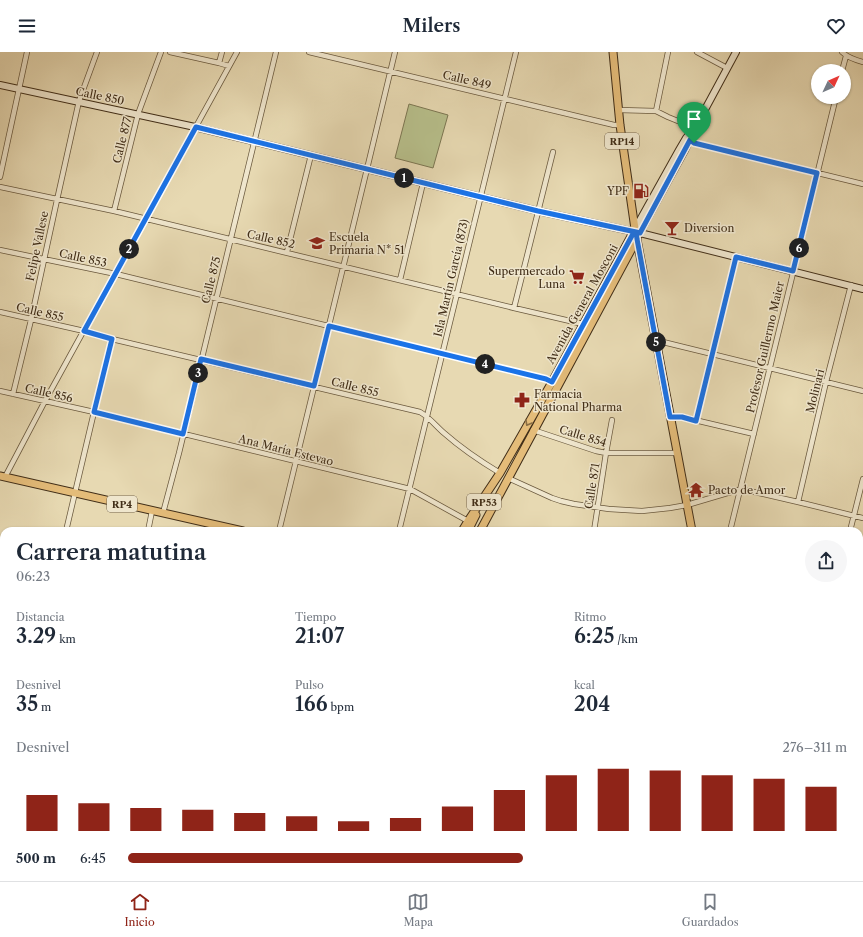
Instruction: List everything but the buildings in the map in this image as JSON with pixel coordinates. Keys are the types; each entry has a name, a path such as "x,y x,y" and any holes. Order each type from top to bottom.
{"main road":[{"name":"RP14","path":"613,52 620,125 636,233 691,527"},
{"name":"Avenida General Mosconi","path":"464,527 500,473 695,128 736,52"},
{"name":"Calle 850","path":"0,85 196,127 480,197 863,288"},
{"name":"Avenida General Mosconi","path":"482,527 636,233"},
{"name":"RP53","path":"470,527 500,473"},
{"name":"RP4","path":"3,476 218,527"}],"street":[{"path":"0,177 27,52"},
{"name":"Felipe Vallese","path":"13,394 31,320 56,200 79,101 97,52"},
{"name":"Calle 877","path":"114,211 138,114 161,52"},
{"path":"170,52 229,66"},
{"path":"220,63 222,52"},
{"path":"3,476 116,274 237,52"},
{"name":"Calle 875","path":"163,513 276,52"},
{"name":"Calle 849","path":"309,52 614,125 620,125"},
{"path":"281,527 395,52"},
{"name":"Isla Martín García (873)","path":"400,527 516,52"},
{"path":"656,111 668,52"},
{"path":"697,52 727,68"},
{"path":"842,52 851,59 863,62"},
{"path":"844,64 846,56"},
{"name":"Profesor Guillermo Maier","path":"731,527 834,104"},
{"path":"619,110 656,111 695,128"},
{"path":"688,139 699,144 863,184"},
{"path":"514,308 553,152"},
{"path":"287,252 311,155"},
{"path":"400,280 424,183"},
{"name":"Calle 852","path":"0,187 114,211 583,324"},
{"name":"Calle 853","path":"0,250 116,274 546,379 552,382"},
{"path":"696,421 736,257"},
{"name":"Molinari","path":"798,502 850,285"},
{"name":"Calle 855","path":"0,312 420,412 466,451 500,473"},
{"path":"67,527 112,339"},
{"path":"656,343 663,342 863,391"},
{"name":"Calle 856","path":"0,391 94,412"},
{"name":"Ana María Estevao","path":"94,412 410,489 468,521"},
{"path":"670,417 682,417 754,434"},
{"name":"Calle 871","path":"595,527 612,420"},
{"name":"Calle 854","path":"534,430 606,453 677,453"},
{"path":"508,478 552,498 568,503 597,508 642,511 660,510 687,505 741,489 863,518"},
{"path":"851,527 863,479"},
{"path":"149,527 152,511"}],"green space":[{"path":"409,104 448,115 433,168 395,158"}],"place":[{"name":"YPF","path":"641,191"},
{"name":"Diversion","path":"672,228"},
{"name":"Escuela Primaria N* 51","path":"317,243"},
{"name":"Supermercado Luna","path":"577,277"},
{"name":"Farmacia National Pharma","path":"522,400"},
{"name":"Pacto de Amor","path":"696,490"}],"route":[{"path":"694,143 690,140 640,233 636,232 538,211 196,127 84,331 112,339 94,412 183,434 201,359 314,386 329,326 546,379 552,382 634,232 636,232 670,417 682,417 696,421 736,257 793,271 817,173 694,143"}]}
